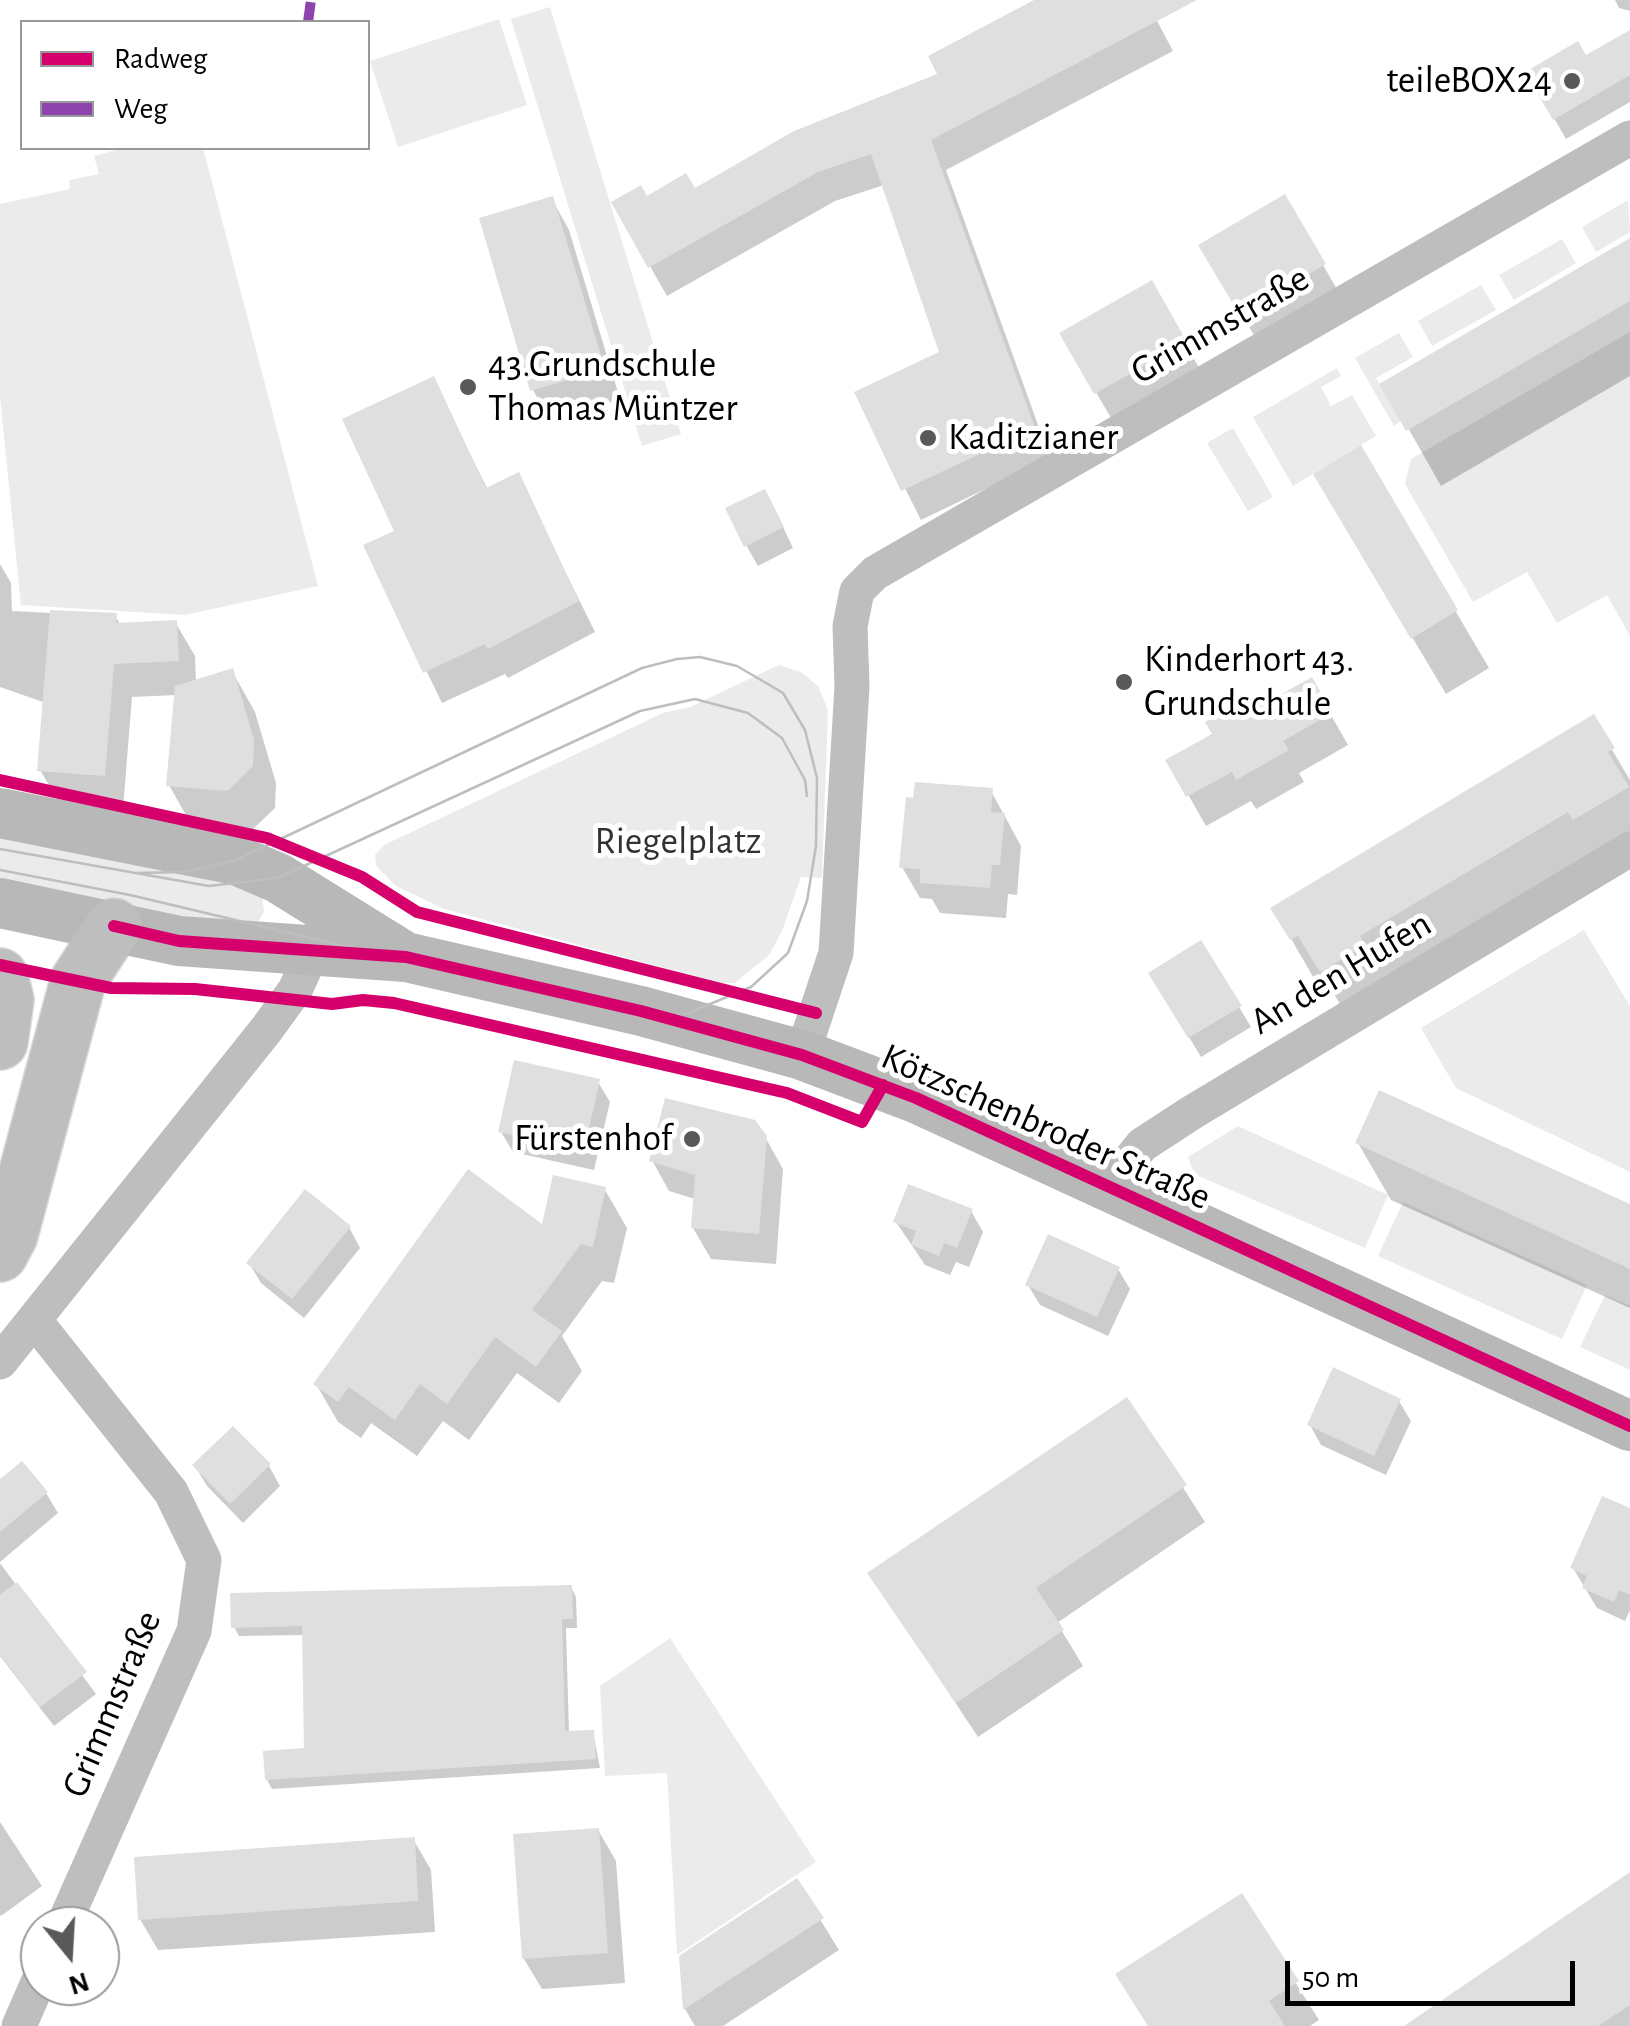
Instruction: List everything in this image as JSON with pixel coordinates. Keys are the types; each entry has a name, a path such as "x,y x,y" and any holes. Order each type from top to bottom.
{"highway":[{"path":"0,1254 10,1235 78,981 114,926"},
{"path":"0,976 6,1000 0,1042"}],"street":[{"name":"Grimmstraße","path":"802,1054 836,953 852,686 850,626 857,591 876,573 1630,138"},
{"name":"Kötzschenbroder Straße","path":"0,813 178,845 236,860 278,878 406,957"},
{"name":"An den Hufen","path":"1109,1186 1142,1145 1191,1113 1630,849"},
{"name":"Kötzschenbroder Straße","path":"0,903 179,940 406,957 640,1011 802,1054 916,1098 1630,1426"},
{"path":"0,1362 266,1030 295,990 312,952"},
{"name":"Grimmstraße","path":"35,1321 171,1492 204,1560 194,1631 72,1906"}],"green space":[{"path":"550,7 681,434 642,446 511,19"},
{"path":"499,19 527,105 398,147 370,61"},
{"path":"116,150 204,150 318,586 185,615 21,605 0,397 0,204 70,189 69,180 99,174 94,156"},
{"path":"1628,200 1630,232 1596,252 1582,227"},
{"path":"1562,239 1576,263 1514,300 1499,275"},
{"path":"1481,285 1496,310 1432,346 1418,321"},
{"path":"1630,332 1630,636 1607,595 1557,623 1527,572 1473,602 1405,484 1411,459"},
{"path":"1399,333 1413,357 1376,378 1401,421 1394,426 1355,358"},
{"path":"1337,368 1341,376 1321,387 1331,406 1352,395 1376,436 1293,486 1253,417"},
{"path":"1233,428 1273,497 1248,511 1207,443"},
{"name":"Riegelplatz","path":"779,665 801,672 818,686 828,710 822,878 801,877 769,955 735,983 722,983 444,909 396,886 376,866 375,855 384,845 663,713 690,707"},
{"path":"0,835 241,885 262,895 264,912 255,927 217,930 0,884"},
{"path":"1584,930 1630,1006 1630,1172 1456,1088 1421,1028"},
{"path":"1238,1126 1388,1195 1365,1248 1194,1174 1188,1157"},
{"path":"1403,1202 1587,1285 1562,1339 1378,1256"},
{"path":"1605,1295 1630,1306 1630,1370 1580,1347"},
{"path":"670,1638 816,1862 677,1955 667,1773 605,1776 600,1686"}],"building":[{"path":"1034,0 1197,0 931,140 1035,428 901,491 854,392 939,352 871,154 818,172 648,268 611,202 641,185 647,196 686,173 695,188 794,131 937,74 928,56"},
{"path":"1630,30 1630,75 1553,120 1525,72 1578,41 1586,55"},
{"path":"1285,194 1326,264 1239,314 1198,245"},
{"path":"553,196 605,369 530,391 479,218"},
{"path":"1630,238 1630,301 1406,431 1379,384"},
{"path":"1152,280 1187,342 1094,394 1059,333"},
{"path":"434,376 486,488 519,472 579,601 488,649 485,644 423,673 363,545 394,531 342,419"},
{"path":"1361,445 1458,610 1411,639 1313,474"},
{"path":"765,489 784,527 744,547 725,508"},
{"path":"50,610 117,613 116,623 177,620 179,661 114,664 105,776 37,771"},
{"path":"233,668 254,740 253,766 228,791 166,786 175,686"},
{"path":"1312,677 1332,713 1283,741 1289,750 1236,780 1232,772 1186,797 1165,760 1212,734 1205,722 1257,693 1264,704"},
{"path":"1594,714 1615,748 1608,752 1629,787 1573,820 1568,812 1360,936 1366,945 1320,972 1298,936 1290,940 1270,908"},
{"path":"915,782 993,788 991,812 1005,813 1000,865 992,865 990,888 920,883 920,869 899,868 906,797 913,798"},
{"path":"1201,940 1242,1006 1188,1038 1148,973"},
{"path":"514,1060 600,1079 584,1151 498,1132"},
{"path":"1379,1090 1630,1204 1630,1269 1355,1143"},
{"path":"665,1098 755,1120 767,1136 759,1234 691,1228 695,1175 649,1161"},
{"path":"468,1169 542,1224 553,1175 606,1187 593,1247 581,1244 532,1310 562,1331 536,1367 495,1337 447,1404 420,1384 395,1420 349,1387 338,1402 313,1384"},
{"path":"908,1184 973,1209 957,1248 944,1243 939,1256 911,1245 916,1231 893,1222"},
{"path":"305,1189 351,1226 292,1299 246,1263"},
{"path":"1048,1234 1120,1267 1097,1317 1025,1285"},
{"path":"1333,1367 1401,1399 1374,1456 1307,1425"},
{"path":"1127,1397 1187,1485 1036,1588 1064,1630 956,1703 867,1573"},
{"path":"233,1426 271,1464 230,1504 192,1465"},
{"path":"22,1461 48,1492 0,1532 0,1479"},
{"path":"1602,1496 1630,1508 1630,1595 1619,1590 1614,1602 1582,1588 1587,1576 1570,1568"},
{"path":"17,1582 87,1672 40,1707 0,1655 0,1595"},
{"path":"572,1585 573,1619 562,1619 565,1731 594,1730 596,1759 265,1780 263,1751 304,1748 302,1626 231,1628 230,1593"},
{"path":"599,1828 608,1953 522,1959 513,1834"},
{"path":"415,1837 418,1901 138,1920 134,1857"},
{"path":"1630,1872 1630,2005 1598,2026 1404,2026"},
{"path":"797,1878 824,1918 683,2010 679,1956"},
{"path":"1242,1893 1299,1981 1269,2001 1285,2026 1148,2026 1115,1974"}],"tram line":[{"path":"0,870 130,895 606,1008 661,1017 686,1014 751,987 788,953 807,901 816,846 817,778 805,730 783,693 737,666 700,657 677,659 642,668 236,860 185,872 135,873"},
{"path":"0,849 209,886 278,878 640,711 695,699 748,713 782,738 805,780 807,796"}],"marked path":[{"path":"308,20 311,0"}],"cycle path":[{"path":"0,780 267,838 362,877 417,912 816,1013"},
{"path":"114,926 179,941 406,957 641,1011 802,1055 916,1098 1630,1426"},
{"path":"0,965 111,988 195,989 332,1004 363,1000 394,1003 787,1093 862,1122 883,1085"}],"place":[{"name":"teileBOX24","path":"1572,81"},
{"name":"43.Grundschule Thomas Müntzer","path":"468,387"},
{"name":"Kaditzianer","path":"928,438"},
{"name":"Kinderhort 43. Grundschule","path":"1124,682"},
{"name":"Fürstenhof","path":"692,1139"}]}
